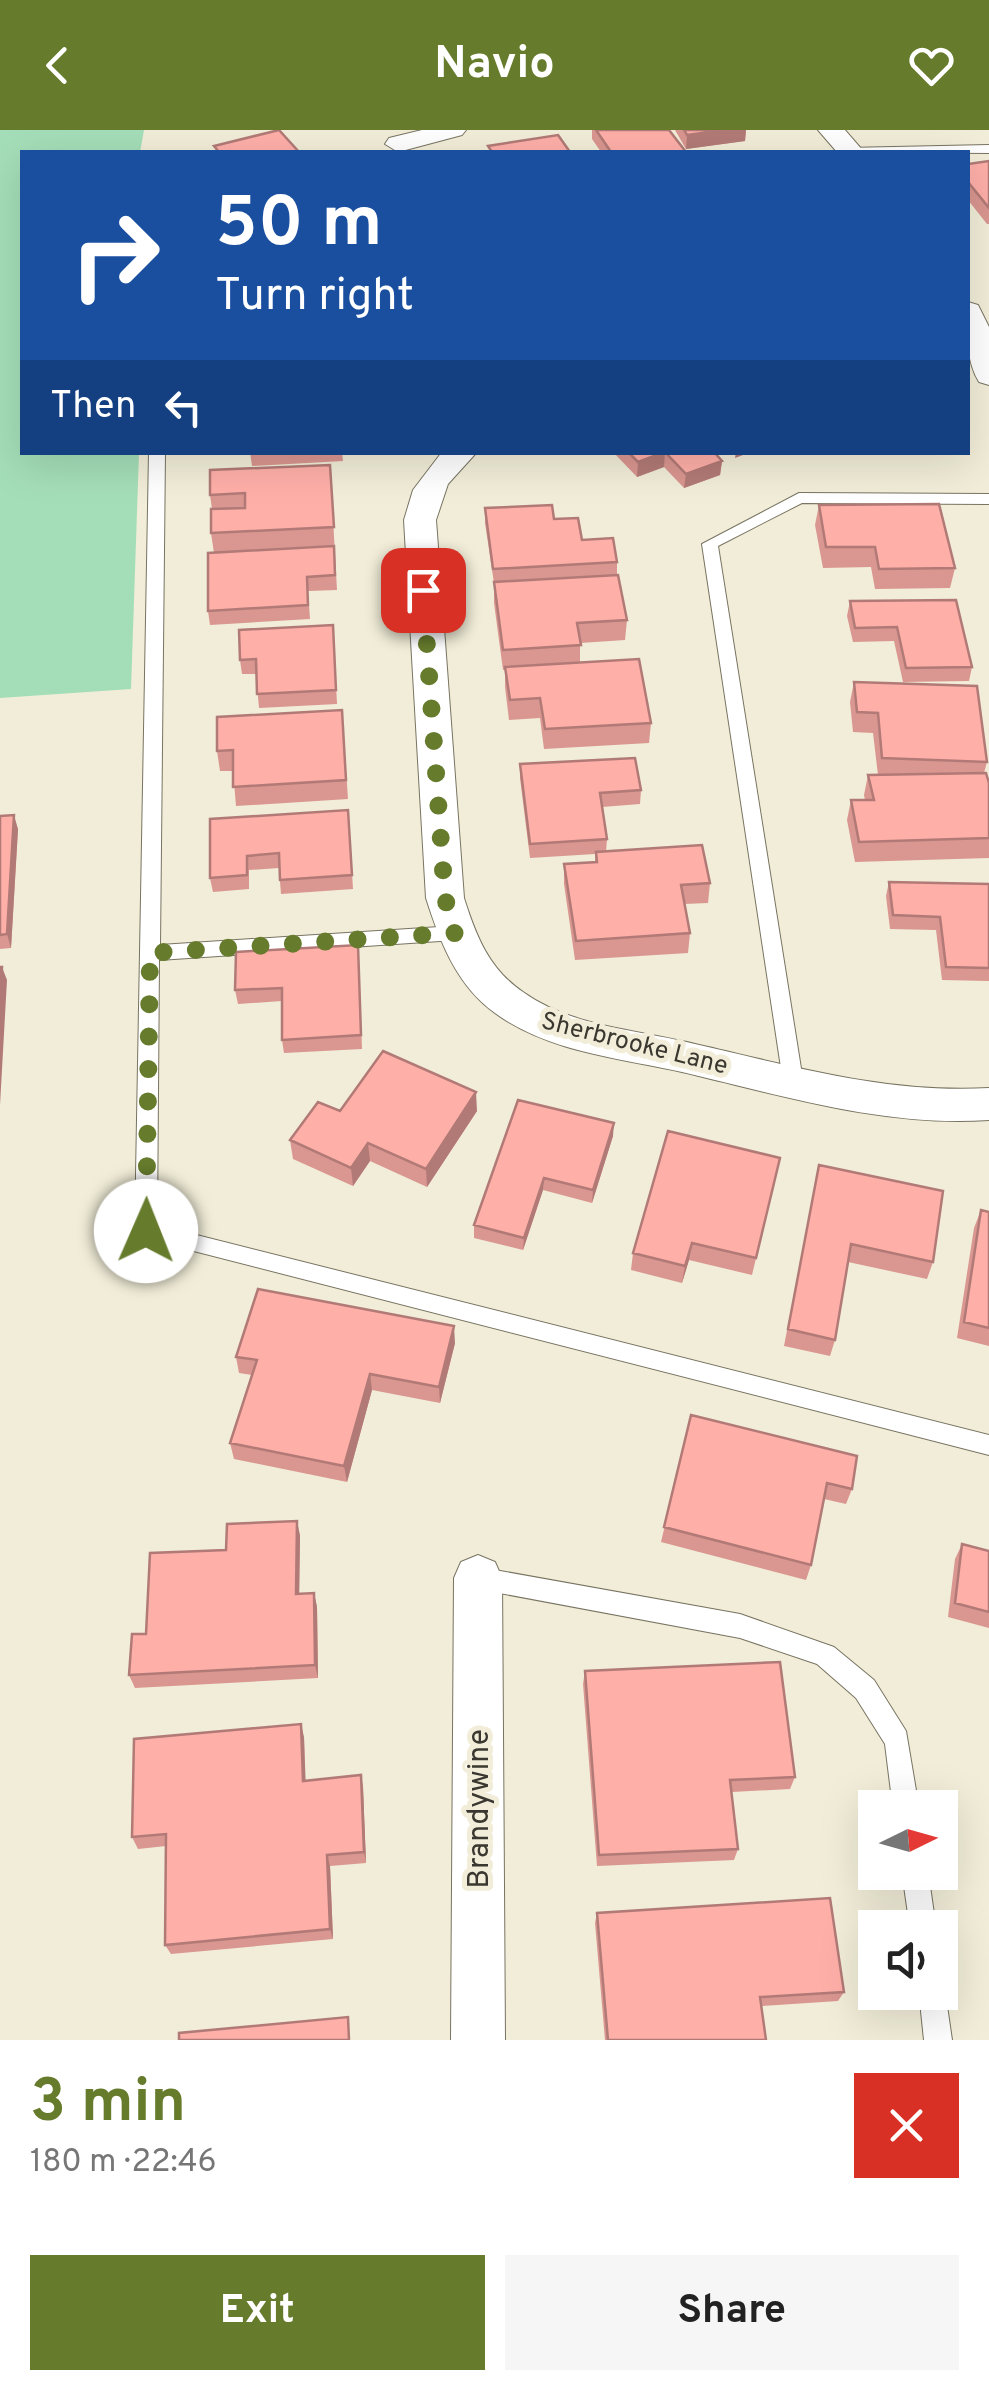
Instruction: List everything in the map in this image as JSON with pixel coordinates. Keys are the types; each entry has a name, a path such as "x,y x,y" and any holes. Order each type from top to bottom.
{"street":[{"path":"398,144 453,130"},
{"path":"831,130 847,150"},
{"path":"970,316 984,350 989,376"},
{"name":"Sherbrooke Lane","path":"459,455 431,483 420,520 445,898 455,933 476,974 511,1004 540,1020 897,1103 958,1108 989,1104"},
{"name":"Brandywine","path":"478,1578 478,2040"}],"lane":[{"path":"942,150 989,149"},
{"path":"156,455 146,1231 989,1445"},
{"path":"794,1082 710,544 799,498 989,499"},
{"path":"150,953 455,933"},
{"path":"478,1578 740,1626 825,1655 865,1688 897,1740 904,1790"},
{"path":"934,2010 938,2040"}],"green space":[{"path":"0,130 144,130 140,150 20,150 20,455 139,455 131,689 0,698"}],"building":[{"path":"279,130 297,150 217,150 214,146"},
{"path":"596,130 669,130 684,150 610,150"},
{"path":"684,130 724,130 687,135"},
{"path":"558,135 569,150 491,150 488,146"},
{"path":"989,161 989,208 970,184 970,164"},
{"path":"631,455 657,455 638,462"},
{"path":"668,455 717,455 722,461 686,474"},
{"path":"330,465 334,527 211,533 211,509 245,508 245,493 210,495 210,470"},
{"path":"939,504 955,568 879,569 875,547 826,547 819,505"},
{"path":"552,505 554,519 578,518 582,540 613,538 617,562 493,569 485,508"},
{"path":"334,546 335,575 307,577 308,605 208,611 208,553"},
{"path":"618,575 627,620 577,623 581,645 503,650 494,582"},
{"path":"956,600 972,667 906,668 897,627 855,628 850,601"},
{"path":"333,625 336,690 257,694 256,659 240,660 239,630"},
{"path":"639,659 651,723 545,729 540,698 510,700 505,667"},
{"path":"854,682 977,686 987,762 882,758 878,713 857,712"},
{"path":"342,710 346,780 233,787 233,750 217,751 217,717"},
{"path":"635,758 641,790 600,793 607,839 530,844 520,764"},
{"path":"986,773 989,838 859,842 851,800 874,800 868,775"},
{"path":"348,810 352,875 280,880 279,853 247,856 247,875 210,878 210,819"},
{"path":"14,815 7,934 0,935 0,816"},
{"path":"702,845 710,883 681,885 690,933 576,941 564,864 597,862 596,852"},
{"path":"889,882 989,884 989,968 946,967 940,917 893,915"},
{"path":"358,945 361,1035 282,1040 282,988 235,990 236,952"},
{"path":"383,1051 476,1092 426,1169 368,1143 351,1168 290,1140 318,1102 340,1111"},
{"path":"518,1100 614,1123 593,1190 544,1178 524,1238 474,1225"},
{"path":"668,1131 780,1158 756,1258 692,1243 685,1266 633,1253"},
{"path":"819,1165 943,1191 933,1262 851,1244 835,1340 788,1329"},
{"path":"981,1210 989,1212 989,1328 964,1322"},
{"path":"258,1289 454,1326 439,1387 370,1374 344,1466 230,1443 257,1360 236,1357"},
{"path":"691,1415 857,1456 852,1489 827,1483 811,1565 664,1527"},
{"path":"297,1521 296,1594 314,1593 315,1665 129,1675 132,1634 146,1634 150,1553 226,1550 227,1524"},
{"path":"962,1544 989,1551 989,1612 955,1603"},
{"path":"780,1662 795,1777 730,1780 738,1849 599,1855 585,1671"},
{"path":"301,1724 303,1781 361,1775 364,1852 327,1855 330,1929 165,1945 166,1834 132,1837 134,1739"},
{"path":"830,1898 844,1992 760,1997 766,2040 608,2040 597,1913"},
{"path":"348,2017 349,2040 179,2040 179,2033"}],"route":[{"path":"146,1231 150,953 455,933 445,898 423,590"}]}
